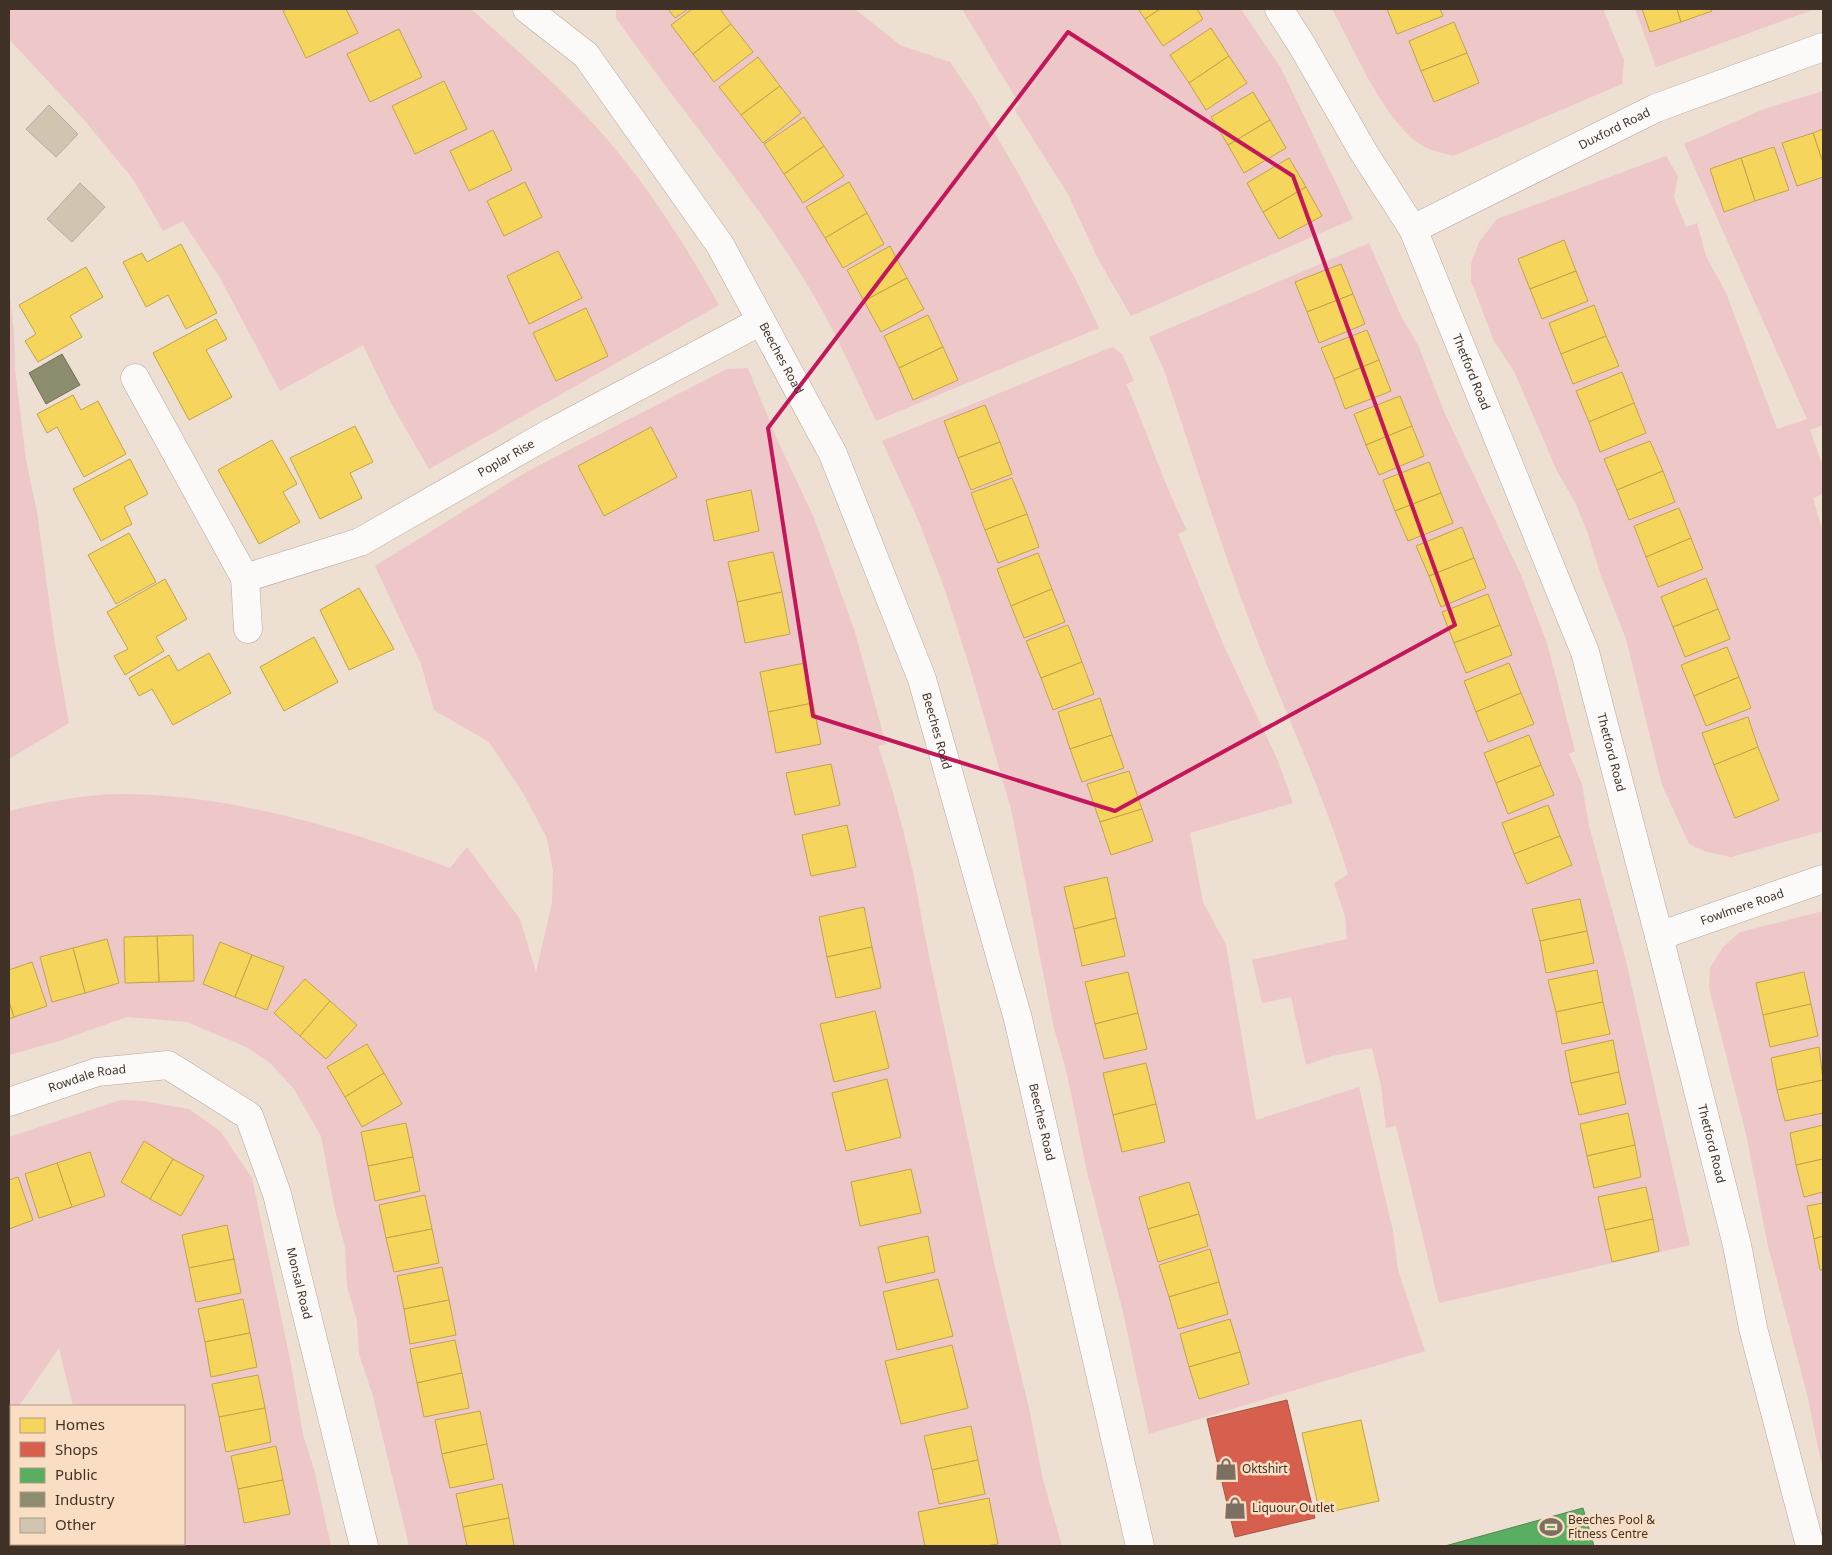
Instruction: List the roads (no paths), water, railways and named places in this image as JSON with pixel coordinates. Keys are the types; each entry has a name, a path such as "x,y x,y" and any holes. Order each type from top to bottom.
{"street":[{"name":"Beeches Road","path":"527,9 586,55 720,245 833,454 922,679 1018,1019 1140,1546"},
{"name":"Thetford Road","path":"1279,9 1304,47 1364,153 1413,229 1585,652 1660,936 1737,1246 1753,1328 1810,1546"},
{"name":"Duxford Road","path":"1413,229 1656,108 1823,48"},
{"name":"Poplar Rise","path":"245,578 360,542 552,432 761,321"},
{"path":"135,378 245,578 248,629"},
{"name":"Fowlmere Road","path":"1660,936 1823,879"},
{"name":"Rowdale Road","path":"9,1102 97,1072 168,1065"},
{"name":"Monsal Road","path":"168,1065 248,1116 276,1194 364,1546"}],"place":[{"name":"Oktshirt","path":"1226,1469"},
{"name":"Liquour Outlet","path":"1235,1508"},
{"name":"Beeches Pool & Fitness Centre","path":"1551,1527"}]}
